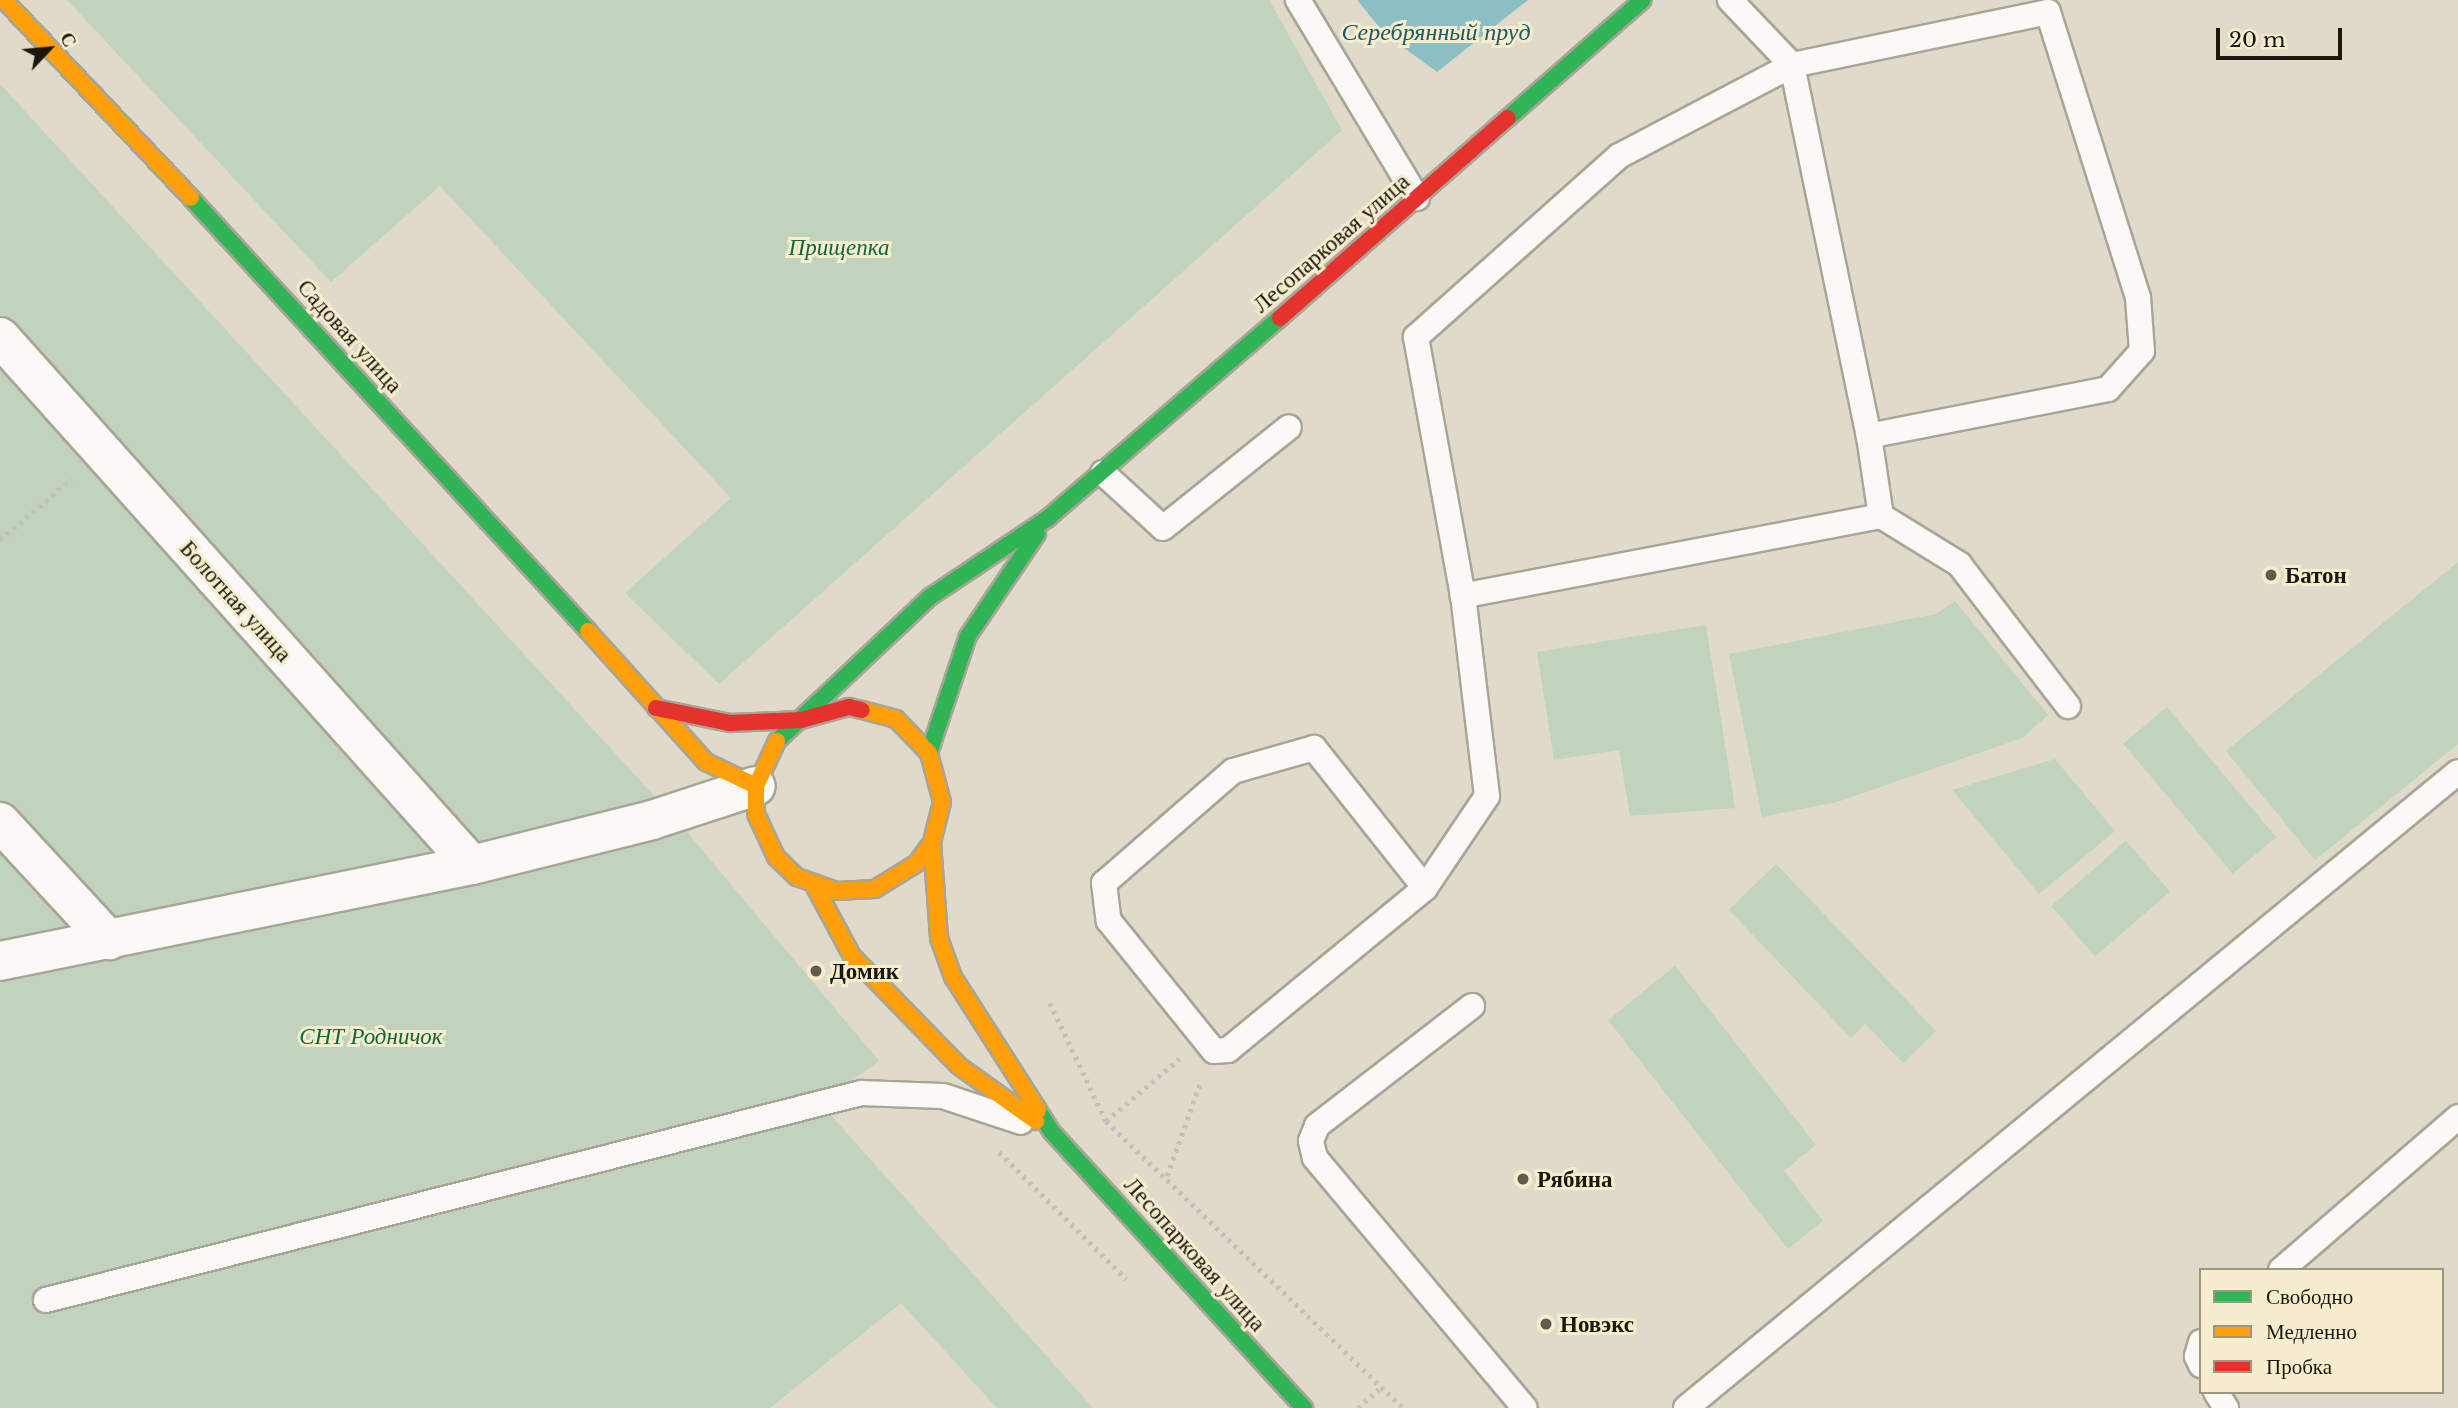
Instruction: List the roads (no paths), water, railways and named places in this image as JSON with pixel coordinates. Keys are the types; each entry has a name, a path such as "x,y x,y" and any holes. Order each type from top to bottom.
{"main road":[{"name":"Садовая улица","path":"4,0 285,297 706,762 756,786"},
{"name":"Лесопарковая улица","path":"1048,518 1103,473 1643,0"},
{"path":"1048,518 930,597 772,747 756,786 757,814 776,857 815,887 852,956 959,1066 1052,1132"},
{"path":"929,752 968,636 1048,518"},
{"path":"656,708 720,722 801,720 833,708 865,708 895,719 929,752 942,802 932,842 939,938 953,977 1052,1132"},
{"path":"815,887 852,893 875,889 917,863 932,842"},
{"name":"Лесопарковая улица","path":"1052,1132 1304,1408"}],"street":[{"name":"Болотная улица","path":"0,337 472,865"},
{"path":"0,961 472,865 652,820 756,786"},
{"path":"0,822 108,940"}],"lane":[{"path":"1298,0 1417,198"},
{"path":"1730,0 1792,65 1869,436 1881,516"},
{"path":"1425,888 1314,748 1233,771 1104,883 1109,921 1209,1045 1228,1050 1425,888 1487,796 1463,596 1416,337 1619,156 1792,65 2048,12 2138,298 2142,351 2108,389 1869,436"},
{"path":"1103,473 1163,528 1289,427"},
{"path":"1463,596 1881,516 1959,564 2068,706"},
{"path":"1686,1408 2458,772"},
{"path":"1472,1006 1317,1126 1311,1141 1315,1158 1525,1408"},
{"path":"46,1300 861,1093 943,1096 1052,1132"},
{"path":"2283,1268 2458,1117"}],"water":[{"name":"Серебрянный пруд","path":"1357,0 1528,0 1437,72 1385,34"}],"place":[{"name":"Батон","path":"2271,575"},
{"name":"Домик","path":"816,971"},
{"name":"Рябина","path":"1523,1179"},
{"name":"Новэкс","path":"1546,1324"}],"park label":[{"name":"Прищепка","path":"839,247"},
{"name":"СНТ Родничок","path":"371,1036"}]}
